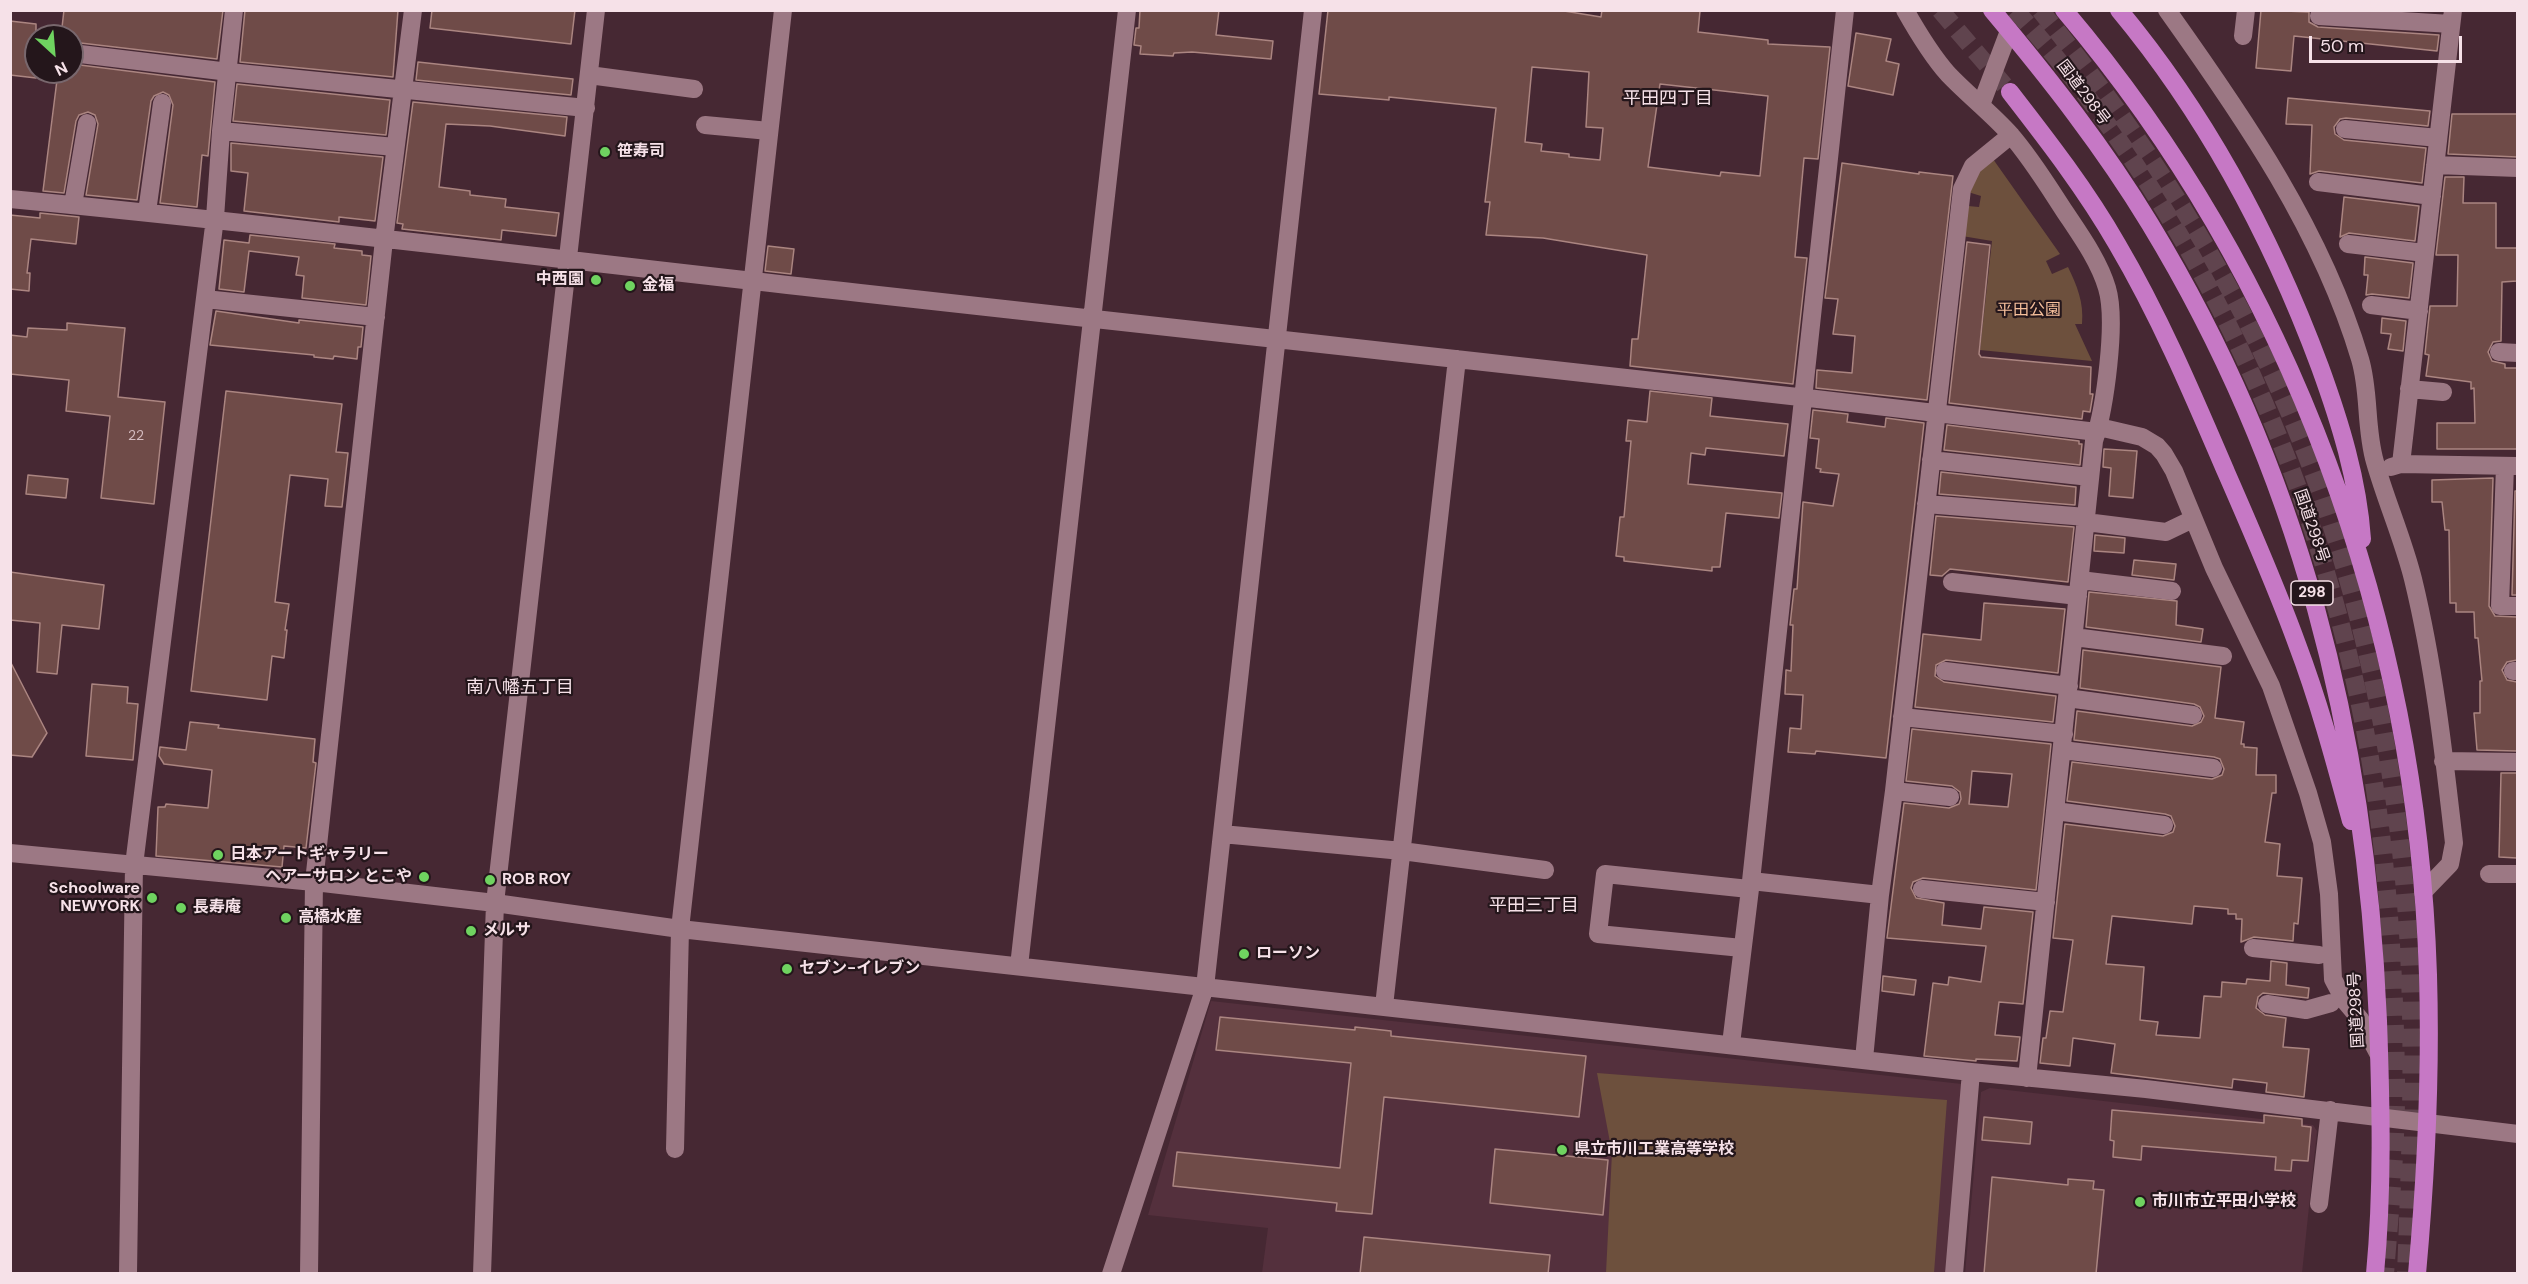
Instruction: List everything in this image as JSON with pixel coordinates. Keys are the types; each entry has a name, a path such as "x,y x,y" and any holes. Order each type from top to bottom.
{"highway":[{"name":"国道298号","path":"1992,10 2091,135 2149,222 2196,305 2246,408 2289,517 2322,626 2349,746 2369,887 2379,1055 2380,1116 2375,1268"},
{"path":"2064,10 2130,93 2175,160 2238,264 2270,326 2309,412 2365,572 2391,671 2404,742 2423,892 2428,1006 2427,1122 2417,1274"},
{"path":"2119,10 2165,69 2208,134 2247,201 2291,294 2326,383 2352,471 2360,510 2365,572"},
{"path":"2010,92 2058,155 2117,243 2162,329 2204,422 2298,644 2326,733 2369,887"},
{"path":"2420,1248 2422,1274"}],"street":[{"path":"128,1274 134,865 215,218 221,131 234,10"},
{"path":"309,1274 314,882 375,317 413,10"},
{"path":"482,1274 495,903 596,10"},
{"path":"675,1149 680,929 783,10"},
{"path":"1019,966 1127,10"},
{"path":"1111,1274 1205,987 1313,10"},
{"path":"1731,1044 1845,10"},
{"path":"1905,10 1936,59 2011,135 2079,233 2093,256 2107,288 2111,323 2090,477 2027,1078"},
{"path":"2167,10 2260,145 2320,259 2359,357 2366,392 2370,441 2378,473 2400,531 2413,581 2426,643 2444,761 2454,851 2446,870 2423,892"},
{"path":"2243,36 2246,10"},
{"path":"2319,16 2452,17 2401,464"},
{"path":"1981,105 2009,31"},
{"path":"84,54 229,72 586,108"},
{"path":"589,75 694,89"},
{"path":"147,212 162,103"},
{"path":"73,205 87,123"},
{"path":"705,124 769,131"},
{"path":"2345,129 2438,138"},
{"path":"221,131 395,147"},
{"path":"1864,1059 1880,895 1894,791 1962,189 1973,166 2011,135"},
{"path":"2435,165 2517,168"},
{"path":"2318,182 2432,196"},
{"path":"10,199 215,218 384,240 753,282 2098,429 2142,437 2157,446 2170,463 2282,715 2322,842 2329,894 2333,979 2344,1000 2360,1019 2379,1055"},
{"path":"2348,244 2425,253"},
{"path":"205,299 375,317"},
{"path":"2371,305 2418,311"},
{"path":"2499,352 2517,352"},
{"path":"1384,1006 1457,359"},
{"path":"2409,389 2443,392"},
{"path":"1931,460 2090,477"},
{"path":"2378,473 2401,464 2511,466 2500,606 2517,606"},
{"path":"1926,504 2086,520 2166,532 2193,519"},
{"path":"1952,582 2172,591"},
{"path":"2074,637 2223,656"},
{"path":"1945,671 2193,715"},
{"path":"1902,717 2213,768"},
{"path":"2444,761 2517,762"},
{"path":"1894,791 1950,797"},
{"path":"2055,811 2164,825"},
{"path":"1222,834 1402,851 1545,870"},
{"path":"10,853 314,882 495,903 680,929 1971,1072 2247,1100 2517,1134"},
{"path":"1742,948 1598,934 1605,874 1880,895"},
{"path":"2489,874 2517,874"},
{"path":"1922,889 2046,902"},
{"path":"2253,948 2319,955"},
{"path":"2266,1004 2306,1010 2331,1003"},
{"path":"1954,1274 1971,1072"},
{"path":"2319,1204 2330,1110"}],"shaded area":[{"name":"県立市川工業高等学校","path":"1211,1001 1962,1084 1946,1273 1262,1273 1268,1228 1148,1215"},
{"name":"市川市立平田小学校","path":"1990,1088 2313,1125 2317,1131 2302,1273 1965,1274 1981,1092"}],"green space":[{"name":"平田公園","path":"1993,159 2060,254 2046,261 2052,274 2068,267 2082,308 2082,324 2075,324 2092,361 1980,350 1992,241 1962,236 1968,206 1979,207 1981,196 1968,192 1977,169"},
{"path":"1597,1073 1947,1100 1934,1273 1606,1273 1612,1153"}],"building":[{"path":"64,10 223,10 217,59 84,43 84,24 62,24"},
{"path":"245,10 398,10 393,77 240,62"},
{"path":"432,10 575,10 571,44 430,28"},
{"path":"1140,10 1219,10 1216,35 1273,41 1271,59 1192,52 1174,53 1173,56 1140,54 1141,46 1134,45 1136,28 1139,28"},
{"path":"1328,10 1558,10 1601,17 1602,10 1700,11 1698,32 1768,40 1768,44 1830,47 1818,159 1804,158 1795,257 1807,258 1793,384 1630,366 1632,339 1638,339 1647,255 1543,238 1486,235 1490,202 1485,202 1496,108 1389,97 1389,100 1319,94","holes":["1532,67 1589,72 1586,127 1603,128 1600,160 1541,151 1542,144 1525,142","1660,84 1768,96 1760,176 1721,172 1720,176 1648,167"]},
{"path":"2261,10 2309,12 2309,22 2318,27 2439,35 2437,51 2294,36 2291,71 2256,68"},
{"path":"10,21 36,24 24,24 24,77 10,75"},
{"path":"1856,33 1891,39 1886,61 1899,64 1893,95 1848,86"},
{"path":"418,62 573,79 571,95 416,80"},
{"path":"84,66 215,82 208,156 202,155 197,207 160,203 173,105 169,95 163,92 154,96 151,101 137,200 86,195 98,124 95,115 88,112 79,115 76,121 64,193 43,191 56,84 84,84"},
{"path":"237,84 390,100 386,135 233,121"},
{"path":"2288,98 2430,111 2428,126 2346,118 2340,119 2334,127 2335,134 2344,140 2426,148 2422,183 2319,171 2310,174 2312,125 2286,124"},
{"path":"413,102 567,117 565,136 490,126 446,124 439,187 470,191 470,195 506,199 505,207 559,213 556,236 502,230 501,240 402,229 403,224 397,223"},
{"path":"2452,114 2517,114 2517,157 2448,154"},
{"path":"231,143 383,157 375,221 339,217 339,222 244,211 248,173 231,171"},
{"path":"1842,163 1919,174 1919,172 1953,176 1927,400 1816,388 1817,370 1852,373 1855,336 1833,334 1838,299 1825,298"},
{"path":"2445,177 2464,177 2463,203 2496,203 2496,248 2517,248 2517,281 2502,282 2501,341 2493,342 2488,352 2492,361 2505,364 2505,368 2517,368 2517,449 2437,449 2437,423 2475,423 2474,388 2471,389 2471,382 2426,376 2429,355 2425,354 2430,306 2457,306 2458,255 2436,255"},
{"path":"2344,197 2419,206 2415,241 2349,233 2340,237"},
{"path":"40,213 79,217 76,244 31,239 27,273 30,273 29,291 10,289 10,215 40,218"},
{"path":"250,235 335,244 334,248 362,251 362,255 371,256 366,305 302,298 304,276 296,275 299,257 249,251 244,292 219,289 224,240 249,243"},
{"path":"1967,242 1990,245 1979,354 1981,357 2091,367 2090,394 2093,394 2090,412 2083,411 2082,419 1949,403"},
{"path":"768,246 794,249 791,274 765,271"},
{"path":"2365,257 2413,263 2409,298 2366,295 2368,275 2364,275"},
{"path":"216,311 299,323 299,320 363,327 361,347 358,347 357,359 334,356 333,359 314,357 314,355 210,345"},
{"path":"2382,318 2406,321 2403,351 2388,349 2391,334 2381,333"},
{"path":"67,323 125,328 118,397 165,402 154,504 101,498 110,416 66,411 69,380 10,374 10,335 27,337 28,328 67,330"},
{"path":"226,391 342,404 336,452 348,453 342,507 325,506 328,479 290,475 275,602 289,604 285,630 287,630 284,658 272,656 267,700 191,691"},
{"path":"1650,391 1712,398 1710,416 1788,424 1784,456 1706,448 1705,455 1691,453 1688,484 1782,493 1779,518 1726,513 1720,567 1712,567 1712,571 1624,561 1624,557 1616,556 1620,517 1624,517 1631,441 1626,441 1628,420 1647,422"},
{"path":"1813,410 1848,414 1847,422 1885,427 1886,418 1924,423 1886,758 1816,751 1815,754 1788,752 1790,728 1801,729 1803,695 1785,694 1786,670 1791,671 1793,625 1790,625 1794,589 1797,589 1803,502 1833,506 1839,474 1820,472 1821,469 1816,468 1819,439 1810,438"},
{"path":"1947,425 2079,441 2079,444 2082,444 2080,465 1944,450"},
{"path":"2104,449 2137,451 2133,498 2109,496 2111,468 2103,467"},
{"path":"1941,472 2076,487 2075,505 1939,494"},
{"path":"28,475 68,479 66,498 26,494"},
{"path":"2493,478 2489,606 2495,616 2517,617 2517,660 2507,662 2502,670 2507,680 2517,682 2517,751 2477,750 2474,713 2480,713 2480,681 2482,681 2478,638 2475,638 2474,612 2456,612 2456,603 2450,603 2449,530 2445,530 2442,502 2432,502 2432,480"},
{"path":"2515,491 2517,491 2517,595 2512,595"},
{"path":"1936,516 2074,527 2068,582 1950,569 1942,576 1930,575"},
{"path":"2095,535 2125,538 2124,553 2094,551"},
{"path":"2134,560 2176,564 2174,580 2132,575"},
{"path":"10,572 104,585 99,629 62,625 57,674 37,672 40,623 10,620"},
{"path":"2089,592 2177,601 2176,625 2203,629 2201,642 2086,627"},
{"path":"1984,603 2065,609 2058,673 1946,660 1936,665 1935,676 1944,682 2056,696 2053,722 1915,707 1923,634 1981,640"},
{"path":"2083,650 2221,667 2215,718 2244,722 2241,744 2244,744 2244,747 2257,748 2256,775 2276,775 2276,793 2272,793 2265,842 2280,844 2277,876 2302,878 2298,924 2294,923 2293,941 2254,937 2241,942 2242,919 2236,919 2236,914 2228,914 2228,909 2194,906 2192,924 2112,916 2106,964 2144,967 2140,1020 2158,1022 2156,1035 2200,1038 2204,996 2221,997 2222,982 2246,984 2247,979 2270,981 2271,961 2287,963 2286,985 2309,988 2308,998 2263,993 2258,997 2256,1008 2265,1015 2286,1018 2283,1047 2309,1049 2304,1097 2266,1092 2267,1083 2233,1079 2232,1088 2111,1073 2115,1044 2073,1038 2070,1066 2040,1063 2050,1011 2063,1012 2073,940 2053,938 2065,824 2163,836 2173,832 2175,826 2171,816 2165,814 2067,801 2072,762 2212,779 2222,775 2224,769 2220,759 2214,757 2074,740 2077,711 2192,726 2201,722 2204,716 2200,707 2194,704 2080,688"},
{"path":"10,661 47,733 32,757 10,755"},
{"path":"92,684 128,687 127,703 138,704 133,760 86,756"},
{"path":"190,722 219,725 218,728 315,739 313,762 316,763 306,848 284,846 282,867 156,856 158,807 165,807 166,804 208,808 212,770 164,764 159,756 160,747 186,750"},
{"path":"1912,729 2051,744 2036,890 1923,878 1913,882 1911,888 1916,898 1944,903 1942,925 1981,929 1984,907 2033,912 2023,1004 1999,1002 1995,1035 2020,1037 2017,1061 1976,1059 1976,1061 1924,1056 1933,983 1948,985 1949,977 1981,982 1986,946 1887,938 1904,803 1949,808 1959,804 1961,799 1960,792 1952,786 1906,781","holes":["1972,771 2012,774 2008,807 1969,804"]},
{"path":"2501,773 2517,773 2517,858 2499,857"},
{"path":"1883,976 1916,980 1914,995 1882,991"},
{"path":"1220,1017 1355,1030 1355,1027 1391,1031 1391,1036 1586,1056 1579,1117 1384,1097 1372,1214 1336,1211 1337,1203 1173,1186 1177,1152 1340,1168 1351,1063 1216,1050"},
{"path":"2112,1110 2264,1123 2264,1115 2302,1119 2302,1126 2311,1127 2308,1161 2292,1160 2291,1171 2275,1170 2276,1157 2142,1146 2141,1160 2113,1157 2114,1141 2110,1140"},
{"path":"1984,1117 2032,1122 2030,1144 1982,1140"},
{"path":"1495,1149 1608,1160 1603,1215 1490,1203"},
{"path":"1992,1177 2068,1185 2068,1179 2094,1181 2093,1189 2104,1190 2096,1274 1984,1274"},
{"path":"1364,1237 1550,1255 1548,1274 1360,1274"}],"tunnel":[{"path":"1940,10 2010,92"},
{"path":"2015,10 2076,82 2131,159 2182,239 2227,322 2267,408 2301,497 2330,587 2354,678 2364,727 2386,876 2393,976 2396,1101 2385,1274"},
{"path":"2040,10 2114,105 2148,155 2212,257 2241,310 2268,364 2314,474 2350,588 2365,645 2389,762 2404,880 2411,1027 2411,1126 2406,1274"}],"place":[{"name":"笹寿司","path":"605,152"},
{"name":"中西園","path":"596,280"},
{"name":"金福","path":"630,286"},
{"name":"日本アートギャラリー","path":"218,855"},
{"name":"ヘアーサロン とこや","path":"424,877"},
{"name":"ROB ROY","path":"490,880"},
{"name":"Schoolware NEWYORK","path":"152,898"},
{"name":"長寿庵","path":"181,908"},
{"name":"高橋水産","path":"286,918"},
{"name":"メルサ","path":"471,931"},
{"name":"ローソン","path":"1244,954"},
{"name":"セブン-イレブン","path":"787,969"},
{"name":"県立市川工業高等学校","path":"1562,1150"},
{"name":"市川市立平田小学校","path":"2140,1202"}],"district":[{"name":"平田四丁目","path":"1668,99"},
{"name":"南八幡五丁目","path":"520,688"},
{"name":"平田三丁目","path":"1534,906"}]}
